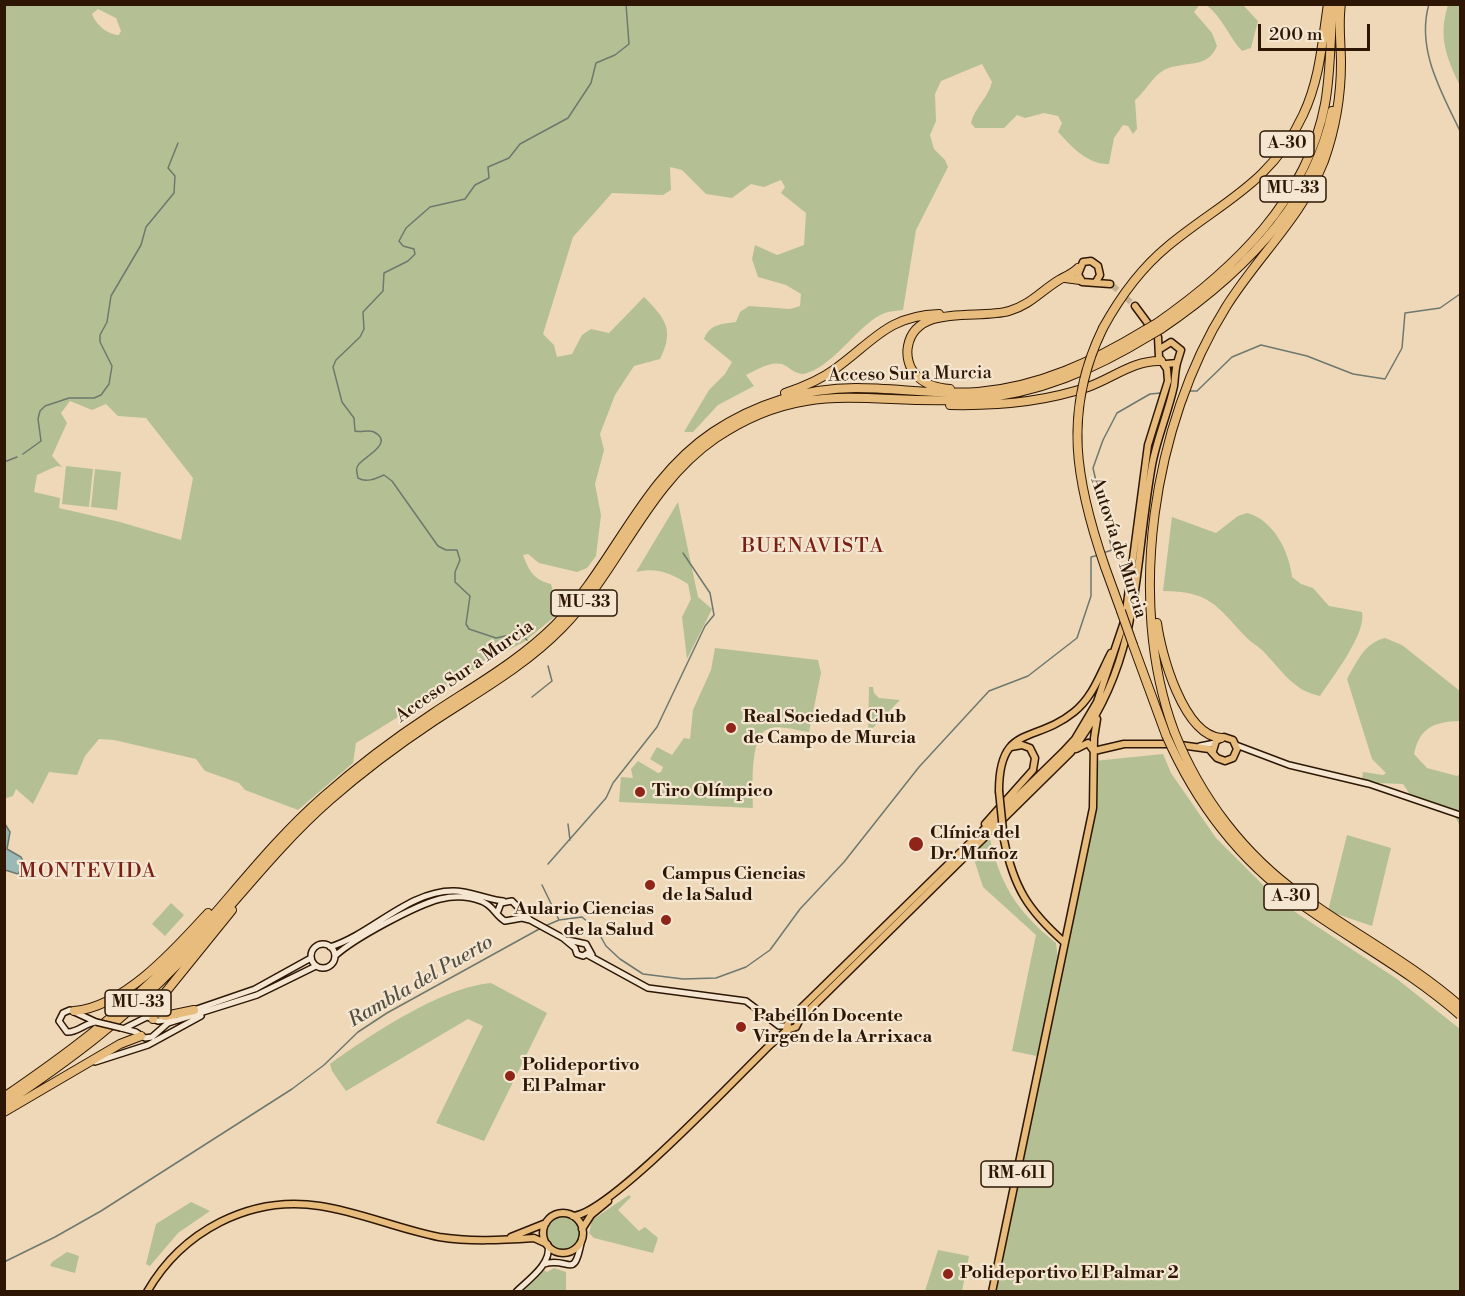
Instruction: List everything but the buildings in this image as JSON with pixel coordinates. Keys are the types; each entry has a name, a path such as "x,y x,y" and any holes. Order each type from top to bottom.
{"highway":[{"name":"Autovía de Murcia","path":"1328,4 1323,51 1314,88 1303,115 1285,147 1250,186 1153,259 1125,291 1103,328 1090,358 1082,390 1077,443 1084,501 1133,645 1170,733 1183,771 1207,809 1258,868 1296,901 1408,974 1461,1015"},
{"name":"Acceso Sur a Murcia","path":"4,1096 77,1046 131,1001 190,941 231,892 298,820 348,775 405,732 507,665 556,624 588,588 651,490 686,453 725,424 774,401 813,392 851,388 962,392 1011,387 1057,374 1154,331 1233,261 1268,224 1296,184 1316,138 1325,106 1333,4"},
{"name":"Autovía de Murcia","path":"1341,4 1339,100 1321,169 1295,215 1226,307 1197,362 1176,419 1159,493 1152,560 1152,621 1170,733 1213,805 1262,863 1300,896 1412,968 1461,1006"},
{"name":"Acceso Sur a Murcia","path":"4,1104 81,1050 141,1000 196,945 303,825 360,775 418,732 512,670 552,638 593,592 665,484 714,439 762,414 815,398 848,396 931,400 996,397 1041,387 1085,372 1201,300 1244,261 1282,218 1304,185 1318,155 1331,116 1339,23"},
{"path":"774,401 781,395 831,372 892,323 921,315 998,314 1024,305 1078,268"},
{"path":"1064,278 1080,280"},
{"path":"962,392 934,386 918,377 908,360 907,347 916,329 928,321 976,315"},
{"path":"931,400 948,405 976,406 1032,400 1088,387 1146,360 1163,362"},
{"path":"1159,493 1154,578 1163,656 1173,686 1189,712 1208,733 1218,740"},
{"path":"154,1020 156,1004 219,928 251,881"},
{"path":"76,1012 100,1004 132,984 162,960 231,892"},
{"path":"156,1004 156,1012 165,1016 194,1010"},
{"path":"4,1112 120,1044 140,1035"}],"main road":[{"path":"1091,261 1098,266 1100,273 1111,285 1096,282 1089,284 1080,280 1078,268 1083,262 1091,261"},
{"path":"1096,282 1100,273"},
{"path":"789,1025 879,932 1075,739 1097,702 1119,639 1128,600 1148,445 1174,385 1181,350 1176,344 1169,342 1154,331 1136,306"},
{"path":"147,1292 171,1259 197,1235 241,1213 276,1205 322,1206 442,1238 534,1238 559,1252 569,1252 577,1247 582,1238 582,1229 591,1215 878,942 1071,752 1088,730 1106,696 1133,611 1152,466 1169,374 1154,331"},
{"path":"1160,350 1169,342"},
{"path":"1163,362 1177,363"},
{"path":"1064,942 1024,901 1015,884 1004,840 999,774 1005,751 1025,736 1072,714 1086,701 1119,639"},
{"name":"RM-611","path":"992,1292 1093,808 1095,727 1106,696"},
{"path":"1071,752 1086,743 1090,744 1094,752 1131,743 1200,746 1213,751 1222,761 1230,759 1236,753 1236,745 1230,739 1218,740 1213,751"},
{"path":"973,840 993,812 1033,770 1035,758 1030,748 1013,745 1005,751"},
{"path":"1050,930 1058,932 1067,928"},
{"path":"1050,930 1061,955"},
{"path":"879,932 888,931"},
{"path":"878,942 879,932"},
{"path":"502,1239 537,1229 558,1213 573,1216 585,1213 616,1192"},
{"path":"573,1216 582,1229"},
{"path":"547,1223 544,1234 548,1245"}],"street":[{"path":"1200,746 1218,740"},
{"path":"1236,745 1250,753"},
{"path":"1236,753 1250,753 1388,789 1461,814"},
{"path":"330,947 417,901 440,892 466,891 503,901 512,901 532,921 577,946 586,944 587,953"},
{"path":"96,1022 70,1032 60,1026 63,1013 76,1012 96,1022 152,1037 173,1022 256,995 316,966 329,967 335,956 420,907 440,899 453,897 476,900 498,911 505,921 515,918 532,921"},
{"path":"498,911 503,901"},
{"path":"515,918 518,908"},
{"path":"121,1028 131,1027 144,1018 171,1019 255,989 311,958 315,947 324,944 330,947 335,956"},
{"path":"577,946 579,955 587,953 596,957 648,988 707,994 749,1002 789,1025"},
{"path":"311,958 316,966"},
{"path":"83,1066 148,1045 213,1010"},
{"path":"76,1012 81,1020 79,1027"},
{"path":"154,1020 157,1032"},
{"path":"139,1022 140,1035"},
{"path":"544,1264 571,1265 578,1260 582,1238"},
{"path":"516,1292 544,1264 549,1255 548,1245"}],"green space":[{"path":"5,4 1200,4 1194,12 1212,33 1217,46 1213,54 1201,62 1164,70 1153,80 1135,100 1137,129 1133,134 1128,126 1123,125 1114,138 1109,164 1087,158 1074,149 1058,132 1062,123 1058,116 1044,113 1025,118 1017,115 1004,128 975,128 971,123 973,117 992,82 982,64 941,81 935,94 936,121 930,135 934,149 945,160 948,167 916,230 903,310 887,312 876,318 828,361 807,373 797,373 777,363 763,366 746,375 754,386 718,405 693,432 684,432 709,390 725,374 732,362 704,339 709,330 726,323 736,322 740,312 749,306 790,309 800,306 801,294 786,285 758,277 752,259 755,245 777,255 804,245 806,213 781,193 785,187 781,180 764,187 751,184 732,198 706,194 682,170 670,167 671,190 663,195 612,193 573,237 543,334 554,345 557,357 572,354 582,335 591,329 609,333 644,297 666,325 667,340 660,359 634,366 615,395 600,434 604,450 595,484 601,515 596,556 587,568 577,572 539,563 528,554 523,555 533,574 540,580 551,584 559,613 524,642 500,654 356,743 353,763 298,810 245,790 239,783 205,771 196,759 114,740 99,739 85,756 77,775 49,772 33,804 16,789 13,796 4,799","holes":["98,9 116,18 121,31 119,35 103,29 96,22 92,14","70,401 92,410 106,404 118,416 146,418 193,478 181,540 120,522 59,508 60,498 34,492 37,475 57,466 62,467 52,456 67,423 61,413"]},
{"path":"1206,5 1243,5 1258,21 1251,48 1242,51"},
{"path":"1448,5 1460,5 1460,86 1445,46 1444,27"},
{"path":"66,466 93,469 89,507 62,504"},
{"path":"95,469 121,472 117,510 91,507"},
{"path":"678,502 698,597 712,609 687,659 682,617 691,599 688,584 663,572 650,570 636,572"},
{"path":"1247,513 1265,522 1278,538 1288,557 1292,577 1301,584 1313,588 1329,606 1362,612 1362,621 1354,643 1320,696 1295,684 1210,602 1191,594 1163,591 1172,517 1216,533 1238,516"},
{"path":"1385,638 1402,645 1460,691 1460,721 1436,725 1424,732 1414,754 1427,768 1457,776 1460,774 1460,826 1451,809 1411,796 1403,784 1376,783 1362,779 1363,772 1383,775 1386,773 1372,759 1347,679 1366,649"},
{"name":"Real Sociedad Club de Campo de Murcia","path":"715,648 818,660 821,673 809,732 778,727 768,729 762,734 753,764 753,808 619,802 621,777 633,778 631,769 638,761 658,773 661,772 663,767 650,759 657,747 672,755 684,738 690,739 693,710 711,670"},
{"path":"869,687 873,687 874,693 879,698 900,700 868,733"},
{"path":"1163,754 1171,773 1216,838 1280,902 1397,979 1460,1029 1460,1291 994,1292 1093,808 1094,761"},
{"path":"989,834 998,867 1011,895 1030,919 1056,943 1058,959 1037,1056 1012,1051 1036,935 983,887 971,850"},
{"path":"1347,835 1391,848 1372,926 1328,911"},
{"path":"171,903 184,915 165,936 152,924"},
{"path":"491,983 547,1013 484,1141 436,1123 483,1026 468,1019 346,1091 332,1071 330,1064 407,1014 451,993"},
{"path":"629,1195 631,1197 618,1210 639,1231 645,1227 658,1238 653,1253 594,1238 589,1233 592,1220"},
{"path":"191,1202 210,1211 178,1233 150,1266 146,1264 156,1224"},
{"path":"563,1216 575,1221 580,1233 575,1245 563,1250 551,1245 546,1233 551,1221"},
{"name":"Polideportivo El Palmar 2","path":"938,1250 969,1256 962,1291 925,1291"},
{"path":"67,1252 79,1256 75,1273 50,1266 52,1262"},
{"path":"554,1268 566,1272 566,1291 522,1291 544,1270 547,1272"}],"water":[{"path":"5,824 10,832 7,849 21,857 24,863 18,874 5,870"}],"waterway":[{"path":"527,640 519,633 496,638 469,629 466,624 470,596 455,582 455,572 460,560 457,550 446,550 438,546 392,481 384,475 367,480 358,478 358,466 380,445 380,436 374,432 355,431 354,418 342,402 333,367 336,360 360,337 364,329 363,312 383,291 384,273 408,261 415,254 414,249 403,246 399,241 406,228 430,207 465,199 475,185 489,178 488,167 509,158 520,144 568,118 591,83 596,63 615,55 629,44 626,4"},
{"name":"Rambla del Puerto","path":"1429,4 1426,21 1428,53 1438,85 1460,131"},
{"path":"23,454 41,441 38,419 40,411 45,406 69,398 94,398 101,395 109,384 112,366 100,342 100,335 107,322 111,296 141,245 146,227 174,193 175,176 168,168 178,143"},
{"name":"Rambla del Puerto","path":"1190,391 1197,391 1232,357 1261,345 1307,356 1353,374 1385,379 1402,348 1405,313 1440,308 1460,294"},
{"name":"Rambla del Puerto","path":"1103,553 1112,550 1093,468 1103,440 1117,413 1150,394 1161,393"},
{"path":"4,462 17,457"},
{"path":"548,864 606,798 613,783 657,727 705,626 714,615 710,593 683,553"},
{"name":"Rambla del Puerto","path":"545,926 559,920 582,917 597,930 606,946 620,959 643,974 683,979 716,978 746,967 770,950 800,909 844,862 919,767 989,691 1028,676 1077,638 1091,596 1091,557 1099,555"},
{"path":"532,697 552,681 548,666"},
{"path":"568,824 570,840"},
{"path":"542,885 559,920"},
{"name":"Rambla del Puerto","path":"4,1262 101,1211 292,1089 324,1065 358,1032 387,1013 541,928"}],"tunnel":[{"path":"1113,286 1135,306"}],"place":[{"name":"Real Sociedad Club de Campo de Murcia","path":"731,728"},
{"name":"Tiro Olímpico","path":"640,792"},
{"name":"Clínica del Dr. Muñoz","path":"916,844"},
{"name":"Campus Ciencias de la Salud","path":"650,885"},
{"name":"Aulario Ciencias de la Salud","path":"666,920"},
{"name":"Pabellón Docente Virgen de la Arrixaca","path":"741,1027"},
{"name":"Polideportivo El Palmar","path":"510,1076"},
{"name":"Polideportivo El Palmar 2","path":"948,1274"}],"district":[{"name":"BUENAVISTA","path":"813,547"},
{"name":"MONTEVIDA","path":"88,872"}]}
